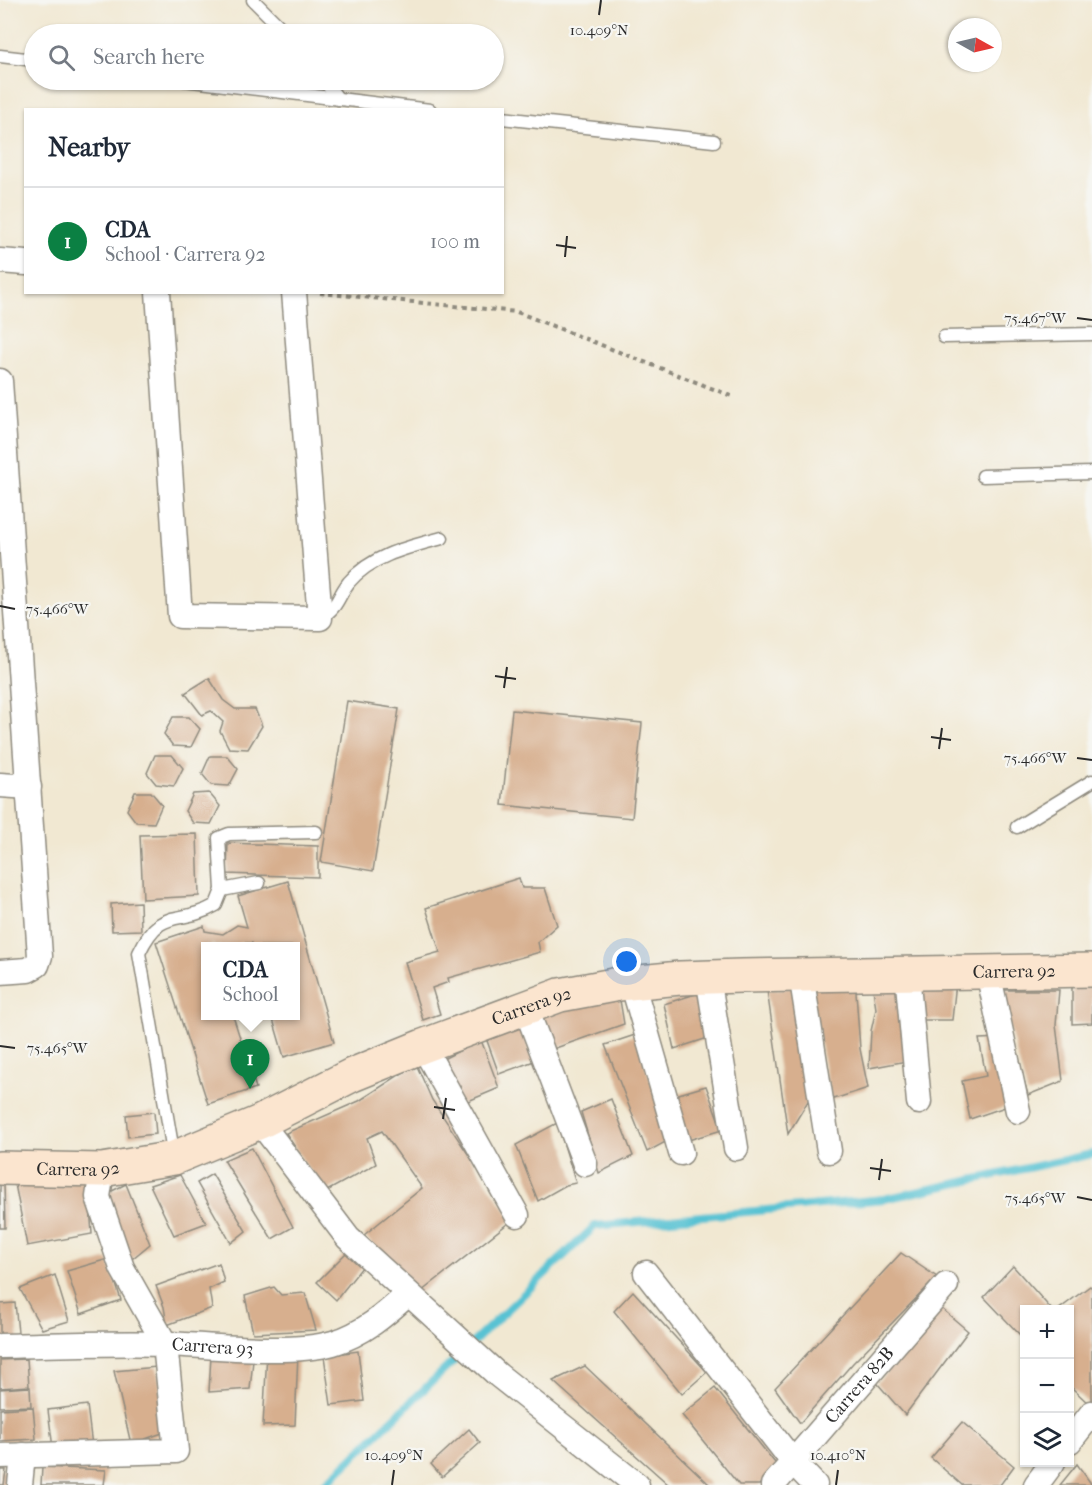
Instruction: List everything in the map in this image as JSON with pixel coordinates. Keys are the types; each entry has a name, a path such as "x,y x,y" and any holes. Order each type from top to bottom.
{"street":[{"path":"0,261 24,263"},
{"path":"158,294 180,616 320,618 294,294"},
{"path":"0,392 40,956 37,965 28,970 0,972"},
{"path":"0,786 29,787"},
{"name":"Carrera 92","path":"0,1168 102,1170 174,1158 260,1122 352,1075 525,1006 560,995 632,982 708,977 1092,970"},
{"path":"988,972 1018,1111"},
{"path":"907,973 919,1102"},
{"path":"801,975 829,1151"},
{"path":"708,977 736,1148"},
{"path":"632,982 681,1153"},
{"path":"525,1006 585,1164"},
{"path":"423,1046 517,1215"},
{"path":"260,1122 348,1238 498,1376 637,1485"},
{"path":"20,1485 12,1455 176,1451 165,1344 122,1268 98,1197 102,1170"},
{"path":"646,1273 794,1463 815,1485"},
{"name":"Carrera 82B","path":"773,1485 946,1285"},
{"name":"Carrera 93","path":"0,1346 165,1344 298,1348 330,1344 354,1336 412,1297"},
{"path":"1074,1437 1092,1413"},
{"path":"1036,1485 1049,1467"}],"lane":[{"path":"253,0 277,24"},
{"path":"0,56 24,59"},
{"path":"265,90 413,108"},
{"path":"331,90 338,99"},
{"path":"504,118 714,141"},
{"path":"944,337 1092,334"},
{"path":"983,476 1092,473"},
{"path":"320,618 332,611 348,583 374,562 395,551 442,538"},
{"path":"1017,827 1092,781"},
{"path":"174,1158 139,953 148,934 161,921 204,912 216,905 222,890 219,838 229,834 316,832"},
{"path":"222,890 259,883"}],"path":[{"path":"336,294 517,312 734,397"}],"building":[{"path":"209,678 223,700 235,709 255,709 262,726 248,749 229,748 220,731 223,722 211,711 202,715 185,693"},
{"path":"347,701 399,709 373,871 321,862"},
{"path":"512,710 642,723 632,818 502,805"},
{"path":"173,717 189,717 200,729 191,747 173,746 164,734"},
{"path":"155,755 172,755 183,768 174,786 156,784 147,773"},
{"path":"210,756 227,756 238,769 229,786 211,785 202,774"},
{"path":"135,792 151,792 162,805 154,823 136,822 127,810"},
{"path":"209,793 220,806 211,824 193,823 185,811 193,794"},
{"path":"197,834 199,896 143,899 140,835"},
{"path":"228,843 318,846 318,877 227,874"},
{"path":"519,878 522,888 545,888 557,925 538,942 540,952 448,978 449,982 432,988 440,1014 423,1020 405,962 440,952 426,908"},
{"path":"288,881 334,1042 284,1057 273,1020 300,1020 300,942 201,942 201,1020 234,1020 256,1088 208,1104 156,942 204,926 205,931 223,934 237,925 247,927 238,896"},
{"path":"140,902 141,930 112,931 111,904"},
{"path":"914,977 956,982 952,1020 912,1020"},
{"path":"855,978 860,1049 868,1088 831,1100 808,983"},
{"path":"872,982 903,982 907,1061 869,1068 871,1031 876,1009"},
{"path":"799,987 816,1088 788,1134 767,990"},
{"path":"1072,987 1092,987 1092,1023 1072,1024"},
{"path":"999,990 1059,990 1056,1025 1063,1081 1028,1095"},
{"path":"702,992 711,1037 674,1049 664,1004"},
{"path":"619,994 624,1024 550,1050 536,1017"},
{"path":"521,1027 534,1061 499,1074 486,1038"},
{"path":"635,1035 671,1139 647,1152 605,1045"},
{"path":"1001,1038 1011,1105 970,1119 962,1081 986,1076 979,1039"},
{"path":"481,1040 499,1088 461,1104 441,1060"},
{"path":"416,1064 432,1100 512,1220 417,1295 364,1235 422,1188 382,1131 367,1138 376,1164 327,1191 307,1167 286,1133 359,1101"},
{"path":"706,1086 722,1130 685,1141 672,1096"},
{"path":"611,1099 633,1156 599,1173 581,1112"},
{"path":"154,1112 156,1134 128,1137 126,1115"},
{"path":"557,1123 576,1183 566,1185 538,1201 516,1145"},
{"path":"252,1148 293,1227 272,1239 224,1160"},
{"path":"212,1174 246,1231 231,1243 197,1183"},
{"path":"180,1175 206,1223 174,1235 150,1185"},
{"path":"88,1180 92,1234 27,1246 15,1184"},
{"path":"0,1182 4,1182 5,1228 0,1228"},
{"path":"126,1184 150,1244 127,1263 106,1194"},
{"path":"348,1251 363,1266 336,1300 317,1282"},
{"path":"901,1253 937,1277 853,1363 800,1423 775,1388"},
{"path":"108,1259 121,1300 81,1314 67,1271"},
{"path":"219,1263 224,1282 209,1289 212,1308 167,1325 164,1307 156,1286"},
{"path":"1013,1266 1048,1305 1020,1305 1020,1335 984,1297"},
{"path":"55,1275 69,1321 42,1329 20,1289"},
{"path":"1090,1286 1092,1288 1092,1407 1074,1390 1074,1305 1065,1305"},
{"path":"274,1287 281,1295 305,1293 316,1330 253,1333 245,1296"},
{"path":"633,1291 707,1372 682,1394 614,1311"},
{"path":"15,1303 19,1342 0,1342 0,1304"},
{"path":"941,1308 968,1331 905,1415 877,1383"},
{"path":"254,1351 250,1389 209,1392 211,1355"},
{"path":"358,1351 364,1401 331,1405 324,1356"},
{"path":"267,1353 298,1353 295,1425 263,1426"},
{"path":"27,1359 29,1386 0,1388 0,1360"},
{"path":"585,1366 710,1485 669,1485 553,1381"},
{"path":"157,1367 168,1431 131,1444 114,1371"},
{"path":"30,1387 31,1406 0,1407 0,1389"},
{"path":"715,1388 779,1468 759,1485 739,1485 682,1415"},
{"path":"87,1405 92,1446 53,1448 48,1410"},
{"path":"33,1407 36,1439 0,1441 0,1409"},
{"path":"962,1422 1014,1466 1000,1485 962,1485 931,1458"},
{"path":"469,1429 480,1443 442,1477 431,1464"},
{"path":"1077,1464 1092,1485 1060,1485"},
{"path":"42,1467 106,1470 104,1485 41,1485"},
{"path":"0,1470 6,1470 4,1485 0,1485"}],"waterway":[{"path":"324,1485 595,1226 884,1199 1092,1154"}],"place":[{"name":"CDA","path":"250,1089"}]}
